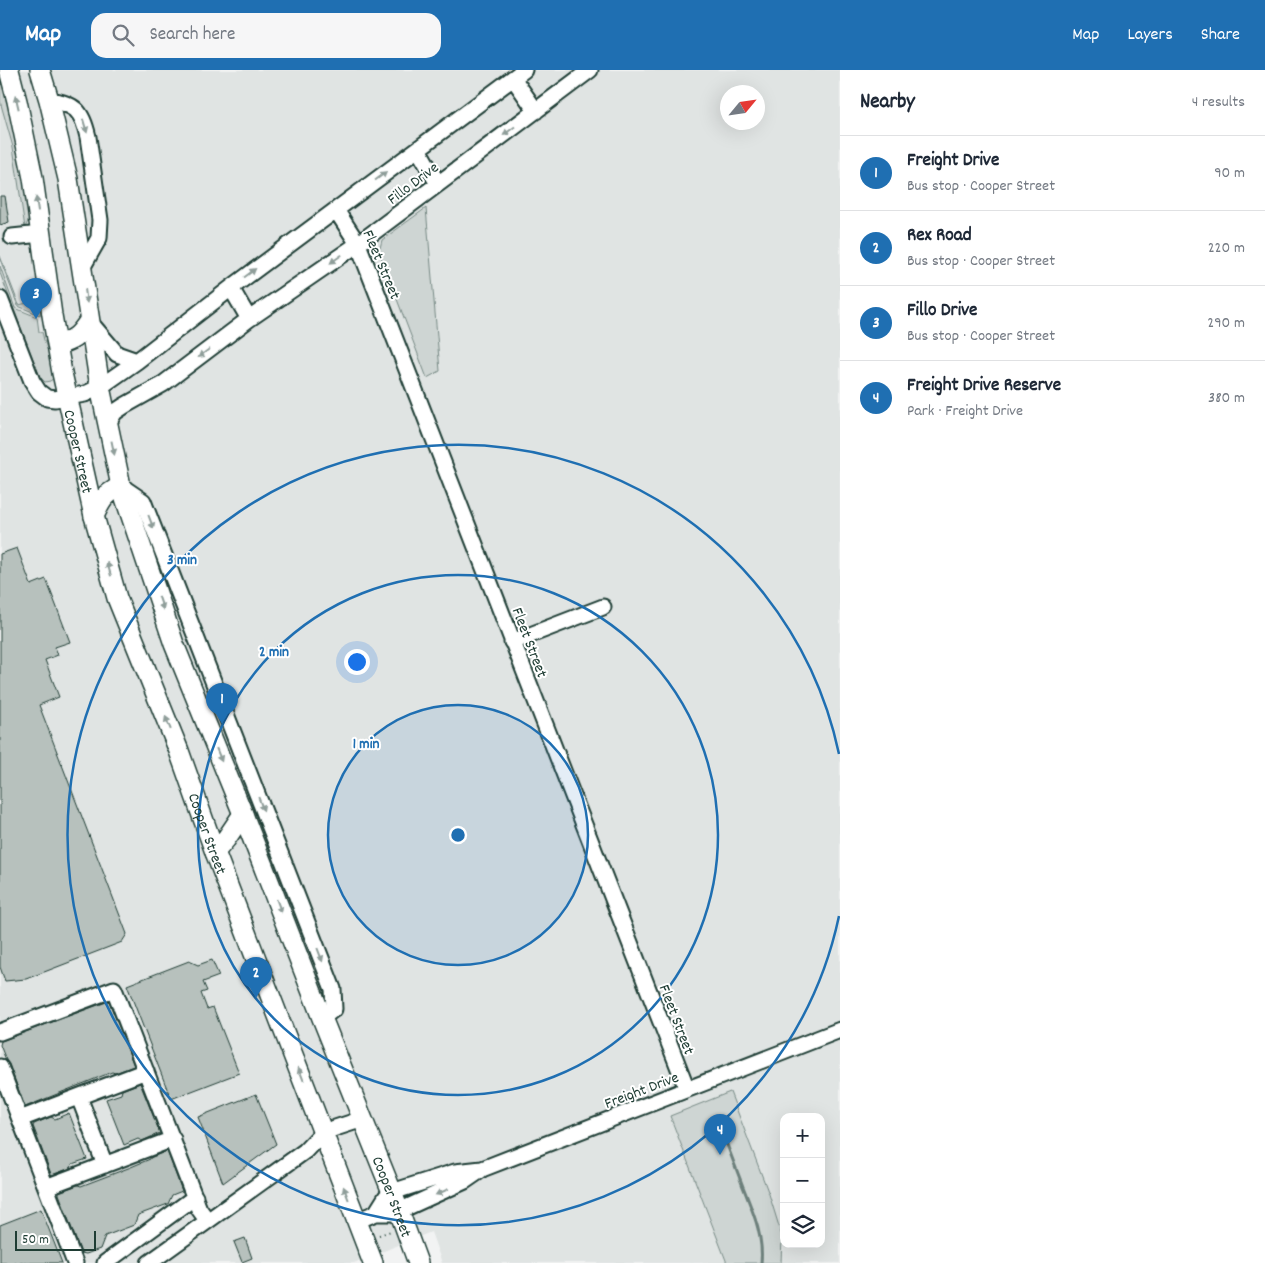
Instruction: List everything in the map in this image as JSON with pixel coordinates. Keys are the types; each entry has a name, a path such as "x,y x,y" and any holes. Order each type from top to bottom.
{"main road":[{"name":"Cooper Street","path":"10,70 33,178 62,373 94,516 118,598 179,751 215,852 373,1263"},
{"name":"Cooper Street","path":"40,70 68,178 100,387 121,486 174,644 243,814 392,1192 418,1263"},
{"path":"25,134 35,108 43,101 49,100"},
{"path":"56,339 63,343 71,340 78,335 89,321"},
{"path":"94,516 102,500 109,492 121,486"},
{"path":"215,852 243,814"}],"street":[{"name":"Fillo Drive","path":"108,423 114,412 163,384 249,319 358,244 536,111 574,75 590,70"},
{"path":"519,74 536,111"},
{"name":"Fillo Drive","path":"100,387 519,74"},
{"path":"49,100 64,102 74,107 81,114 88,137 100,220 99,238 82,268"},
{"path":"418,148 438,184"},
{"name":"Fleet Street","path":"336,210 358,244 687,1089"},
{"path":"12,237 41,234"},
{"path":"231,288 249,319"},
{"name":"Cooper Street","path":"0,299 38,392 47,398 55,399 85,394 100,387"},
{"path":"89,321 117,354 137,361"},
{"name":"Cooper Street","path":"121,486 143,501 333,989 334,1009 322,1018"},
{"path":"512,642 603,607"},
{"path":"0,1032 114,989 199,1209 207,1220"},
{"name":"Freight Drive","path":"356,1221 376,1213 399,1211 465,1181 482,1169 840,1030"},
{"path":"0,1067 76,1263"},
{"path":"20,1119 146,1071"},
{"path":"79,1097 105,1165"},
{"path":"149,1263 305,1151 323,1132 363,1120"},
{"path":"46,1187 173,1139"},
{"name":"Freight Drive","path":"392,1192 455,1172 482,1169"},
{"path":"376,1213 386,1197 392,1192"},
{"path":"105,1263 195,1197"}],"path":[{"path":"376,1236 393,1230"}],"shaded area":[{"path":"0,70 840,70 840,1263 781,1263 782,1248 825,1248 825,1113 780,1113 780,1230 769,1194 730,1092 670,1116 727,1263 442,1263 431,1232 354,1263 0,1263"},
{"path":"0,70 24,174 30,216 25,228 13,147 0,101"},
{"path":"426,208 440,371 427,378 379,252 382,240"},
{"path":"0,256 19,305 35,301 35,295 41,294 40,315 18,306"},
{"path":"0,266 15,308 37,317 39,332 42,332 52,363 54,378 50,381 45,382 40,377 0,273"},
{"path":"730,1092 769,1194 780,1230 781,1263 727,1263 670,1116"}],"building":[{"path":"0,196 5,196 9,222 0,225"},
{"path":"17,548 31,585 46,579 70,642 55,647 58,655 45,660 59,697 39,705 127,934 122,942 26,979 5,981 0,967 0,554"},
{"path":"212,960 219,976 203,982 207,991 201,993 207,1009 213,1007 239,1073 171,1099 127,985 189,961 198,965"},
{"path":"109,1001 134,1066 115,1073 112,1072 25,1107 0,1045 1,1041"},
{"path":"140,1083 160,1133 142,1141 138,1139 124,1145 106,1099 121,1094 122,1090"},
{"path":"256,1094 276,1144 223,1183 198,1117"},
{"path":"69,1113 87,1159 72,1164 71,1168 52,1175 33,1126 51,1117 55,1119"},
{"path":"167,1151 182,1191 172,1195 168,1204 138,1215 134,1225 105,1236 100,1249 86,1254 81,1253 59,1192 78,1185 81,1186"},
{"path":"41,1209 62,1263 0,1263 0,1225"},
{"path":"245,1238 252,1258 242,1262 234,1242"}],"waterway":[{"path":"721,1129 750,1203 759,1233 761,1263"}],"place":[{"name":"Fillo Drive","path":"36,319"},
{"name":"Freight Drive","path":"222,724"},
{"name":"Rex Road","path":"256,998"},
{"name":"Freight Drive Reserve","path":"720,1155"}]}
